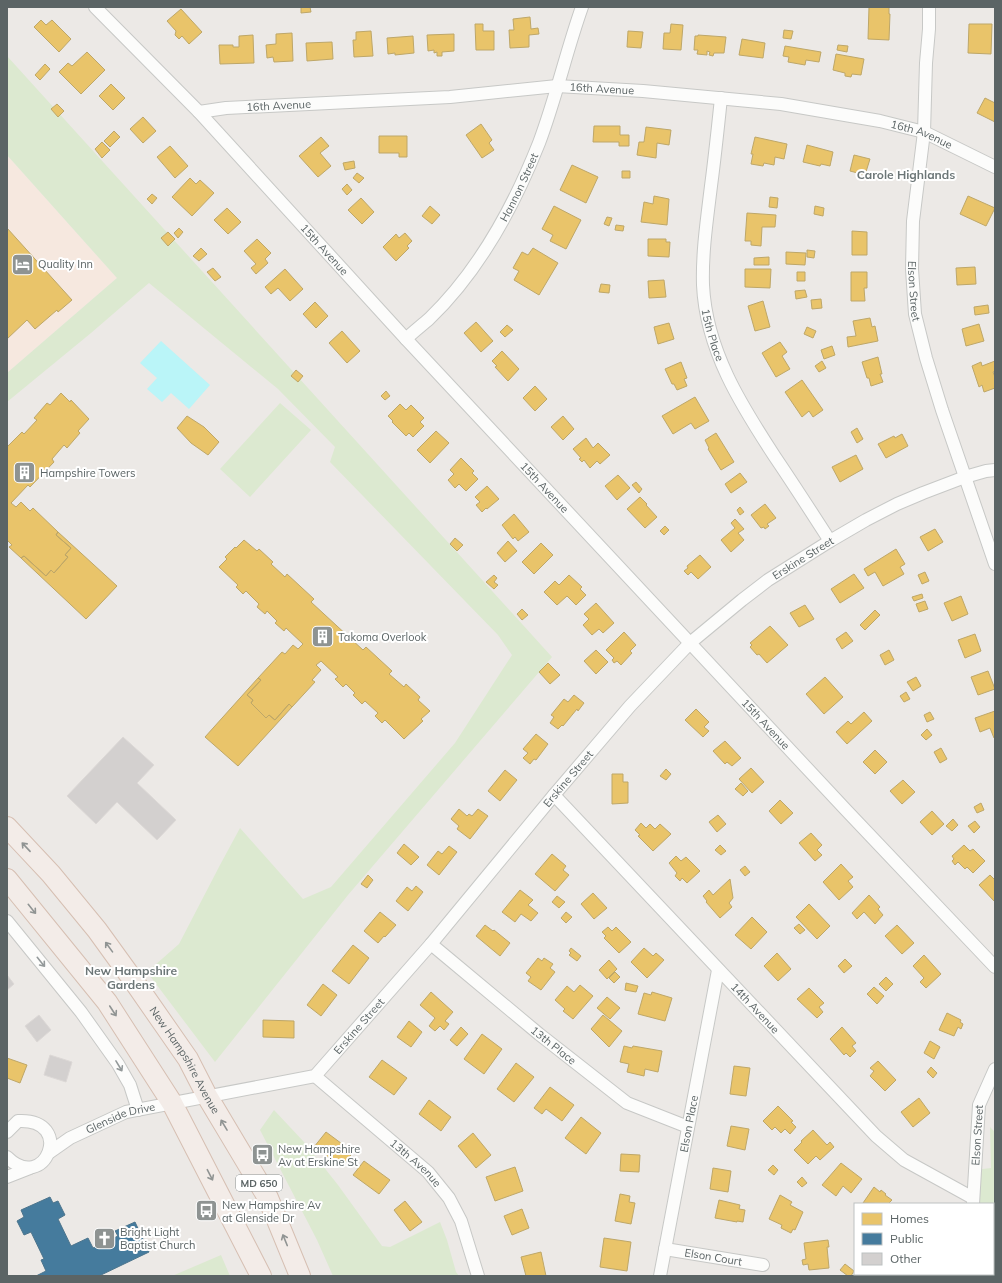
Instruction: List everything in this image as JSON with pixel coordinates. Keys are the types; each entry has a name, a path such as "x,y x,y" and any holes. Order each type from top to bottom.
{"main road":[{"name":"New Hampshire Avenue","path":"7,827 51,874 105,942 132,977 188,1059 207,1096 268,1198 300,1276"},
{"name":"MD 650","path":"7,879 107,1002 172,1103 261,1276"}],"street":[{"name":"15th Avenue","path":"95,7 199,112 406,339 995,967"},
{"name":"Hannon Street","path":"406,339 440,308 468,273 505,216 539,142 582,7"},
{"name":"Elson Street","path":"929,7 924,132 913,221 912,269 915,314 926,358 995,564"},
{"name":"16th Avenue","path":"199,112 226,108 450,97 557,86 643,91 781,104 880,121 924,132 995,167"},
{"name":"15th Place","path":"720,98 704,256 706,309 712,335 720,360 734,390 754,424 830,541"},
{"name":"Erskine Street","path":"315,1076 431,944 554,795 630,706 690,643 768,580 830,541 897,504 965,477 995,470"},
{"name":"14th Avenue","path":"554,795 876,1136 904,1160 973,1201"},
{"path":"7,921 81,1012 118,1064 130,1085 138,1110"},
{"name":"13th Place","path":"431,944 539,1034 627,1103 688,1127"},
{"name":"Elson Place","path":"660,1276 718,970"},
{"name":"Elson Street","path":"973,1201 979,1105 995,1069"},
{"path":"172,1103 315,1076"},
{"name":"13th Avenue","path":"315,1076 428,1172 449,1198 461,1221 478,1276"},
{"name":"Glenside Drive","path":"30,1168 38,1166 50,1152 70,1138 126,1112 172,1103"},
{"path":"7,1132 12,1121 25,1121 39,1124 45,1129 48,1136 50,1152"},
{"path":"48,1136 70,1138"},
{"path":"7,1158 21,1166 30,1168"},
{"path":"7,1177 30,1168"},
{"name":"Elson Court","path":"665,1249 763,1266"}],"shaded area":[{"path":"7,155 117,278 7,373"}],"green space":[{"path":"7,56 552,657 348,895 215,1062 147,972 179,944 240,828 303,899 331,887 455,743 512,655 498,635 330,462 335,447 278,389 149,283 7,402 7,373 117,278 7,155"},
{"path":"280,403 311,430 250,497 220,469"},
{"path":"274,1110 304,1142 338,1185 382,1246 390,1247 440,1222 456,1272 459,1276 333,1276 317,1240 260,1130"},
{"path":"990,1127 995,1132 995,1276 986,1276 994,1275 994,1203 978,1203 974,1170 991,1168"},
{"path":"221,1255 230,1276 172,1276"}],"water":[{"path":"161,341 210,385 189,409 171,393 162,402 147,389 157,378 140,363"}],"building: Homes":[{"path":"301,7 310,7 311,12 301,13"},
{"path":"869,7 889,7 889,40 868,39"},
{"path":"181,9 202,32 189,44 182,36 179,39 175,35 176,31 167,21"},
{"path":"530,17 531,29 538,28 539,34 529,35 529,47 510,48 509,30 514,30 513,19"},
{"path":"41,20 46,25 52,20 71,39 59,52 34,27"},
{"path":"475,24 483,24 483,31 494,31 494,50 476,50"},
{"path":"671,24 683,25 681,50 663,49 664,33 670,33"},
{"path":"969,24 992,24 991,54 968,53"},
{"path":"784,30 793,31 791,39 783,38"},
{"path":"371,31 373,56 354,57 353,40 356,40 356,32"},
{"path":"628,31 643,32 641,48 627,47"},
{"path":"292,33 293,61 274,62 273,57 267,58 266,45 276,44 276,34"},
{"path":"454,34 454,51 442,52 442,56 437,56 437,52 434,53 434,50 428,51 427,35"},
{"path":"253,35 254,63 220,64 219,45 233,45 233,47 239,47 239,36"},
{"path":"413,36 414,53 395,55 395,53 388,54 387,38"},
{"path":"695,36 726,37 724,53 714,53 713,56 709,55 710,52 707,51 707,55 697,54 698,50 694,50"},
{"path":"742,39 765,43 763,58 739,55"},
{"path":"332,42 333,59 307,61 306,43"},
{"path":"838,45 848,46 847,52 837,50"},
{"path":"785,46 821,52 819,62 806,60 805,65 788,62 789,57 783,56"},
{"path":"87,52 105,70 81,94 59,72 68,63 72,66"},
{"path":"836,54 864,59 861,75 852,74 851,77 845,76 845,73 833,70"},
{"path":"45,64 50,69 40,80 35,75"},
{"path":"111,84 125,98 113,110 99,96"},
{"path":"985,98 995,103 995,122 977,113"},
{"path":"57,104 64,111 58,117 51,109"},
{"path":"143,117 156,131 143,143 130,129"},
{"path":"481,124 492,140 489,143 494,150 482,158 466,135"},
{"path":"594,126 620,126 620,135 629,135 629,146 619,146 619,142 593,142"},
{"path":"646,127 671,130 669,145 657,143 656,158 637,155 639,142 644,142"},
{"path":"114,131 120,137 110,147 104,141"},
{"path":"379,136 407,136 407,157 399,157 399,153 379,153"},
{"path":"321,137 329,146 320,153 331,166 318,177 299,156"},
{"path":"755,137 787,144 784,159 775,157 774,165 764,163 763,166 751,164 753,154 751,154"},
{"path":"102,142 110,150 102,158 95,149"},
{"path":"807,145 833,152 830,166 821,164 820,166 803,162"},
{"path":"170,146 188,166 175,178 157,157"},
{"path":"854,155 870,159 865,175 850,171"},
{"path":"354,161 355,168 345,170 343,163"},
{"path":"572,165 598,177 586,203 560,190"},
{"path":"622,171 630,171 630,178 622,178"},
{"path":"357,173 364,178 359,183 353,178"},
{"path":"190,178 196,184 200,180 214,193 192,216 172,197"},
{"path":"347,184 352,190 347,195 342,189"},
{"path":"152,194 157,198 152,204 147,199"},
{"path":"654,196 669,199 667,225 641,222 644,202 653,204"},
{"path":"968,196 995,208 986,226 960,214"},
{"path":"770,197 778,198 777,208 769,207"},
{"path":"361,198 374,212 362,224 348,210"},
{"path":"430,206 440,215 432,224 422,216"},
{"path":"554,206 581,220 566,249 550,241 553,235 542,229"},
{"path":"815,206 824,208 823,216 814,214"},
{"path":"227,208 241,222 228,234 214,220"},
{"path":"747,213 776,215 775,227 762,227 761,246 751,245 751,241 745,241"},
{"path":"607,217 612,218 609,226 604,224"},
{"path":"616,225 624,226 623,231 615,230"},
{"name":"Quality Inn","path":"7,228 72,300 58,312 57,310 35,329 27,320 7,339"},
{"path":"179,228 183,232 178,238 174,233"},
{"path":"852,231 867,232 867,255 852,255"},
{"path":"168,232 175,239 168,246 161,238"},
{"path":"405,233 412,241 407,246 409,248 396,261 383,247 396,234 399,238"},
{"path":"257,239 271,253 265,259 268,263 256,274 251,268 256,264 244,251"},
{"path":"648,239 666,239 666,242 670,242 669,257 648,256"},
{"path":"201,248 207,254 199,261 193,256"},
{"path":"533,248 558,263 539,295 514,280 519,271 513,268 522,252 528,255"},
{"path":"807,250 815,251 814,258 807,257"},
{"path":"786,252 806,253 805,265 786,264"},
{"path":"769,257 769,265 754,265 754,258"},
{"path":"975,267 976,284 957,285 956,268"},
{"path":"213,268 221,277 215,281 207,272"},
{"path":"285,269 303,289 290,301 278,288 271,294 265,287"},
{"path":"745,269 771,269 770,288 745,287"},
{"path":"797,272 805,272 805,281 797,281"},
{"path":"851,272 867,272 867,288 864,288 865,301 851,301"},
{"path":"664,280 666,297 649,298 648,281"},
{"path":"601,284 610,285 609,293 599,292"},
{"path":"805,290 807,297 796,299 795,291"},
{"path":"821,299 822,308 812,309 811,300"},
{"path":"763,301 770,327 755,331 748,306"},
{"path":"315,302 328,316 316,328 303,314"},
{"path":"988,305 989,313 975,315 974,307"},
{"path":"870,318 872,327 875,326 878,341 848,347 847,337 856,336 853,321"},
{"path":"476,322 493,341 481,352 464,333"},
{"path":"669,323 674,339 658,344 654,327"},
{"path":"979,324 984,341 966,346 962,329"},
{"path":"507,325 513,330 505,337 500,332"},
{"path":"807,327 816,331 813,338 804,334"},
{"path":"342,331 360,351 347,363 329,343"},
{"path":"780,342 787,352 782,356 790,369 776,377 762,353"},
{"path":"832,346 835,355 824,359 821,350"},
{"path":"502,351 519,369 508,381 495,367 497,366 492,361"},
{"path":"878,357 882,374 880,374 883,382 871,386 862,362"},
{"path":"822,361 826,368 819,372 815,366"},
{"path":"995,361 995,371 993,372 995,377 995,388 984,392 982,385 979,387 972,366 981,362 982,366"},
{"path":"681,362 687,378 684,379 687,386 677,390 674,384 672,384 665,369"},
{"path":"296,370 303,376 298,382 291,376"},
{"path":"802,380 823,410 813,417 809,411 802,417 785,392"},
{"path":"535,386 547,399 535,411 523,398"},
{"path":"386,391 390,396 385,400 381,396"},
{"name":"Hampshire Towers","path":"61,393 70,402 71,400 89,419 78,431 80,433 67,448 64,445 52,459 54,462 30,487 28,485 11,503 16,507 21,502 30,511 33,508 58,532 56,535 71,548 65,555 68,557 54,573 51,570 46,576 24,556 21,558 9,547 12,545 7,540 7,447 22,432 24,434 37,420 34,418 47,403 50,405"},
{"path":"695,397 709,421 695,429 691,423 673,434 662,416"},
{"path":"400,404 406,410 411,405 424,418 420,422 424,426 413,437 409,433 406,436 388,416"},
{"path":"187,416 204,427 219,442 208,455 191,443 177,428"},
{"path":"563,416 574,429 563,440 551,427"},
{"path":"857,428 863,439 857,443 851,432"},
{"path":"436,431 449,443 430,463 417,450"},
{"path":"716,433 734,462 721,470 708,449 709,448 705,440"},
{"path":"902,434 908,446 886,458 878,444 894,436 895,438"},
{"path":"586,438 593,448 598,443 610,455 600,464 597,461 590,468 584,460 582,462 579,459 581,458 573,449"},
{"path":"856,455 863,469 840,482 832,467"},
{"path":"461,458 474,471 472,473 478,479 466,491 459,484 455,488 448,480 454,474 450,470"},
{"path":"740,473 747,482 731,493 725,484"},
{"path":"618,475 630,488 617,500 605,486"},
{"path":"636,482 642,489 639,493 632,485"},
{"path":"487,486 499,499 482,512 476,505 480,502 475,497"},
{"path":"640,497 657,517 645,528 627,509"},
{"path":"765,504 776,518 767,524 769,526 765,529 764,527 761,528 751,515"},
{"path":"740,507 744,512 740,515 737,510"},
{"path":"514,514 529,532 518,541 515,537 513,539 502,525"},
{"path":"735,519 744,529 738,533 744,540 731,552 721,540 735,528 731,523"},
{"path":"665,526 669,530 664,535 660,531"},
{"path":"935,529 943,542 928,551 920,537"},
{"path":"58,532 117,586 86,619 21,558 24,556 46,576 51,570 54,573 68,557 65,555 71,548 56,535"},
{"path":"455,538 463,545 457,551 450,544"},
{"name":"Takoma Overlook","path":"244,540 257,551 259,549 273,562 271,564 285,577 287,574 314,599 311,602 363,650 366,647 392,671 389,674 404,687 406,684 420,697 418,700 430,711 421,719 423,721 404,739 385,720 382,723 375,716 378,713 365,701 362,704 353,695 355,693 346,684 343,687 335,679 338,677 321,661 316,665 321,670 312,680 315,682 292,707 289,704 275,720 269,715 266,718 251,703 253,700 247,695 261,680 258,678 282,652 285,654 293,645 298,649 303,644 286,628 284,631 275,623 277,621 267,611 265,614 257,607 259,604 246,591 243,594 236,587 238,585 219,567 227,559 225,557"},
{"path":"508,541 517,551 505,562 497,553"},
{"path":"541,543 553,555 534,574 522,562"},
{"path":"896,549 905,564 900,567 904,574 883,586 875,572 868,576 864,569"},
{"path":"700,555 711,567 698,579 691,572 688,575 684,571 688,568 687,566"},
{"path":"925,572 929,581 922,584 918,575"},
{"path":"854,574 864,588 840,603 831,589"},
{"path":"494,575 497,578 494,582 498,585 494,589 486,582"},
{"path":"569,575 582,587 580,589 586,595 576,605 567,596 557,605 544,592 555,581 559,585"},
{"path":"922,594 923,598 914,601 912,597"},
{"path":"961,596 968,614 952,621 944,603"},
{"path":"925,601 928,609 919,612 916,604"},
{"path":"596,603 614,623 603,633 599,629 592,635 583,625 589,619 584,614"},
{"path":"805,605 814,619 799,627 790,613"},
{"path":"522,609 528,615 522,620 517,614"},
{"path":"875,610 880,615 865,630 860,625"},
{"path":"770,626 788,645 767,663 750,647 752,645 750,643"},
{"path":"624,632 636,645 630,651 632,653 621,665 617,661 614,663 612,660 614,658 606,650"},
{"path":"846,632 853,641 842,649 836,639"},
{"path":"975,634 981,651 965,658 958,640"},
{"path":"596,650 608,662 596,674 584,661"},
{"path":"889,650 894,660 885,665 880,655"},
{"path":"548,663 560,675 550,684 539,672"},
{"path":"988,671 995,689 978,695 971,677"},
{"path":"825,677 843,697 824,714 806,694"},
{"path":"916,677 921,686 913,691 907,682"},
{"path":"258,678 261,680 247,695 253,700 251,703 266,718 269,715 275,720 289,704 292,707 238,766 205,737"},
{"path":"906,692 910,699 904,702 900,696"},
{"path":"574,695 584,703 563,726 562,725 558,729 550,723 554,717 551,715 564,699 568,702"},
{"path":"696,709 709,722 704,727 709,731 703,737 685,720"},
{"path":"995,711 994,738 990,728 980,732 975,718"},
{"path":"864,712 872,721 847,744 836,732 848,721 851,724"},
{"path":"930,712 934,719 927,722 924,715"},
{"path":"927,729 932,735 926,740 921,735"},
{"path":"536,734 548,744 536,760 534,759 530,764 523,758 528,753 523,749"},
{"path":"725,741 741,758 732,766 727,762 725,764 713,751"},
{"path":"941,748 947,759 940,763 934,752"},
{"path":"875,750 887,762 875,774 863,762"},
{"path":"751,768 764,782 752,793 739,779"},
{"path":"666,769 671,774 666,780 660,776"},
{"path":"505,770 517,780 500,801 488,791"},
{"path":"612,774 623,774 623,782 628,782 628,803 612,804"},
{"path":"903,780 915,792 902,804 890,791"},
{"path":"741,783 748,791 743,796 735,789"},
{"path":"780,800 793,813 781,824 769,811"},
{"path":"981,803 984,810 977,813 974,807"},
{"path":"459,809 467,816 469,814 472,816 478,809 488,816 470,839 457,829 459,826 451,819"},
{"path":"932,811 944,824 932,835 920,822"},
{"path":"718,815 726,824 717,832 709,822"},
{"path":"953,819 958,825 952,831 946,826"},
{"path":"975,821 980,827 974,833 968,826"},
{"path":"641,823 646,828 650,824 655,829 660,824 671,834 653,851 638,836 640,835 635,830"},
{"path":"811,833 822,845 817,850 822,855 815,861 799,843"},
{"path":"404,844 419,857 411,865 397,853"},
{"path":"720,845 726,851 721,855 715,850"},
{"path":"964,845 970,851 973,849 985,861 973,873 967,867 965,869 958,862 955,865 952,861 954,859 952,856"},
{"path":"449,846 457,852 439,875 427,865 438,851 442,854"},
{"path":"552,854 566,866 563,870 569,875 555,891 535,874"},
{"path":"676,856 681,861 686,857 700,871 687,883 682,878 680,881 675,876 677,873 669,863"},
{"path":"841,864 853,877 848,881 853,887 839,900 823,882"},
{"path":"745,866 750,872 745,876 740,870"},
{"path":"368,875 373,880 367,888 361,884"},
{"path":"990,875 995,880 995,902 979,885"},
{"path":"730,879 733,898 729,903 732,907 720,918 706,902 707,901 703,896 709,890 713,895"},
{"path":"416,886 423,892 408,911 396,901 407,887 412,891"},
{"path":"520,890 533,900 528,905 538,913 531,921 521,914 515,922 502,912"},
{"path":"593,893 607,908 594,919 581,904"},
{"path":"869,895 880,907 878,909 883,915 875,924 864,912 857,919 852,913"},
{"path":"557,896 565,902 559,908 552,902"},
{"path":"809,904 830,926 817,939 796,917"},
{"path":"380,912 396,925 378,943 364,931"},
{"path":"566,912 572,917 566,923 561,918"},
{"path":"752,917 767,932 751,949 735,935"},
{"path":"799,924 805,930 800,934 794,928"},
{"path":"485,925 493,931 494,930 510,943 500,956 476,936"},
{"path":"897,925 914,943 902,954 885,936"},
{"path":"608,927 612,931 616,927 631,942 619,953 604,938 606,936 602,932"},
{"path":"353,945 369,958 349,984 332,971"},
{"path":"571,948 581,956 577,961 569,955 571,953 569,951"},
{"path":"644,948 653,956 656,953 664,960 647,978 631,962"},
{"path":"777,953 791,969 778,981 764,966"},
{"path":"924,955 941,974 926,988 920,982 924,978 913,966"},
{"path":"538,958 542,961 544,958 553,964 550,968 555,972 541,990 528,981 531,977 526,973"},
{"path":"845,959 852,966 844,973 838,966"},
{"path":"609,960 617,969 607,979 599,970"},
{"path":"615,972 620,977 614,983 609,978"},
{"path":"886,977 893,984 886,991 879,984"},
{"path":"626,983 638,986 636,992 625,990"},
{"path":"323,984 337,995 321,1016 307,1005"},
{"path":"580,985 593,996 573,1019 563,1011 565,1009 555,1000 567,986 574,992"},
{"path":"874,987 884,996 877,1004 867,994"},
{"path":"809,988 824,1003 819,1007 823,1012 817,1018 797,999"},
{"path":"431,992 453,1012 445,1021 449,1024 444,1030 440,1026 435,1031 429,1026 435,1018 420,1005"},
{"path":"652,992 672,998 665,1021 638,1014 644,993 651,995"},
{"path":"607,997 620,1008 610,1019 597,1008"},
{"path":"947,1013 961,1020 960,1022 963,1024 961,1029 958,1027 954,1036 939,1030"},
{"path":"603,1015 622,1031 609,1047 591,1029"},
{"path":"263,1020 294,1021 294,1038 263,1037"},
{"path":"409,1021 422,1032 411,1047 397,1037"},
{"path":"461,1027 468,1034 457,1046 450,1040"},
{"path":"842,1027 856,1043 852,1046 856,1051 850,1057 846,1053 844,1055 830,1039"},
{"path":"482,1034 502,1049 484,1074 464,1059"},
{"path":"930,1041 940,1047 934,1059 924,1053"},
{"path":"624,1046 662,1051 658,1072 645,1069 644,1076 627,1072 629,1064 620,1062"},
{"path":"7,1058 27,1065 20,1083 7,1078"},
{"path":"382,1060 407,1078 394,1095 369,1077"},
{"path":"878,1061 896,1080 885,1091 870,1076 874,1071 870,1068"},
{"path":"516,1063 534,1077 514,1102 497,1089"},
{"path":"734,1066 750,1068 746,1096 730,1094"},
{"path":"931,1067 937,1073 933,1078 927,1072"},
{"path":"550,1087 574,1105 562,1121 546,1109 542,1114 534,1108"},
{"path":"919,1098 930,1113 913,1127 901,1112"},
{"path":"429,1100 451,1117 441,1131 419,1114"},
{"path":"778,1106 793,1121 791,1122 796,1127 790,1134 785,1129 781,1133 775,1127 772,1130 763,1121"},
{"path":"581,1117 601,1133 586,1154 565,1138"},
{"path":"731,1126 749,1129 745,1150 727,1146"},
{"path":"813,1130 827,1145 830,1142 834,1147 820,1160 816,1156 808,1164 794,1150"},
{"path":"326,1132 353,1152 342,1167 314,1147"},
{"path":"473,1133 491,1155 476,1168 458,1146"},
{"path":"621,1154 640,1155 639,1172 620,1171"},
{"path":"364,1161 390,1180 379,1194 353,1175"},
{"path":"841,1163 862,1179 851,1193 843,1186 836,1196 822,1185"},
{"path":"773,1165 778,1170 774,1175 768,1170"},
{"path":"515,1167 523,1191 495,1201 486,1177"},
{"path":"713,1168 731,1171 728,1192 710,1189"},
{"path":"802,1177 807,1183 802,1187 797,1182"},
{"path":"874,1187 880,1192 881,1190 892,1200 889,1203 863,1203"},
{"path":"620,1194 630,1196 629,1202 635,1203 631,1224 615,1221"},
{"path":"780,1195 792,1202 790,1205 803,1212 795,1230 793,1229 791,1233 781,1228 782,1225 769,1219"},
{"path":"719,1200 740,1205 739,1209 745,1210 743,1222 715,1218"},
{"path":"405,1201 422,1222 410,1231 394,1210"},
{"path":"522,1209 529,1228 512,1235 504,1216"},
{"path":"604,1238 631,1242 627,1271 600,1267"},
{"path":"828,1240 829,1247 827,1247 829,1268 809,1270 808,1264 803,1265 802,1260 806,1259 804,1243"},
{"path":"541,1252 546,1276 526,1276 521,1257"},
{"path":"845,1264 854,1271 851,1276 848,1276 840,1270"},
{"path":"914,1275 933,1275 933,1276"}],"building: Public":[{"path":"50,1197 53,1203 58,1201 65,1215 58,1219 71,1246 88,1238 93,1248 118,1236 115,1231 135,1222 149,1252 101,1276 36,1276 46,1271 41,1260 44,1259 31,1232 24,1235 17,1221 24,1217 21,1210"}],"building: Other":[{"path":"123,737 154,765 137,783 176,820 157,840 117,802 96,824 67,796"},
{"path":"7,975 14,984 7,990"},
{"path":"39,1015 51,1030 37,1042 25,1026"},
{"path":"50,1055 72,1062 66,1082 44,1075"}],"place":[{"name":"Quality Inn","path":"23,264"},
{"name":"Hampshire Towers","path":"25,473"},
{"name":"Takoma Overlook","path":"323,637"},
{"name":"New Hampshire Av at Erskine St","path":"262,1155"},
{"name":"New Hampshire Av at Glenside Dr","path":"206,1211"},
{"name":"Bright Light Baptist Church","path":"104,1238"}],"district":[{"name":"Carole Highlands","path":"906,174"},
{"name":"New Hampshire Gardens","path":"131,977"}]}
